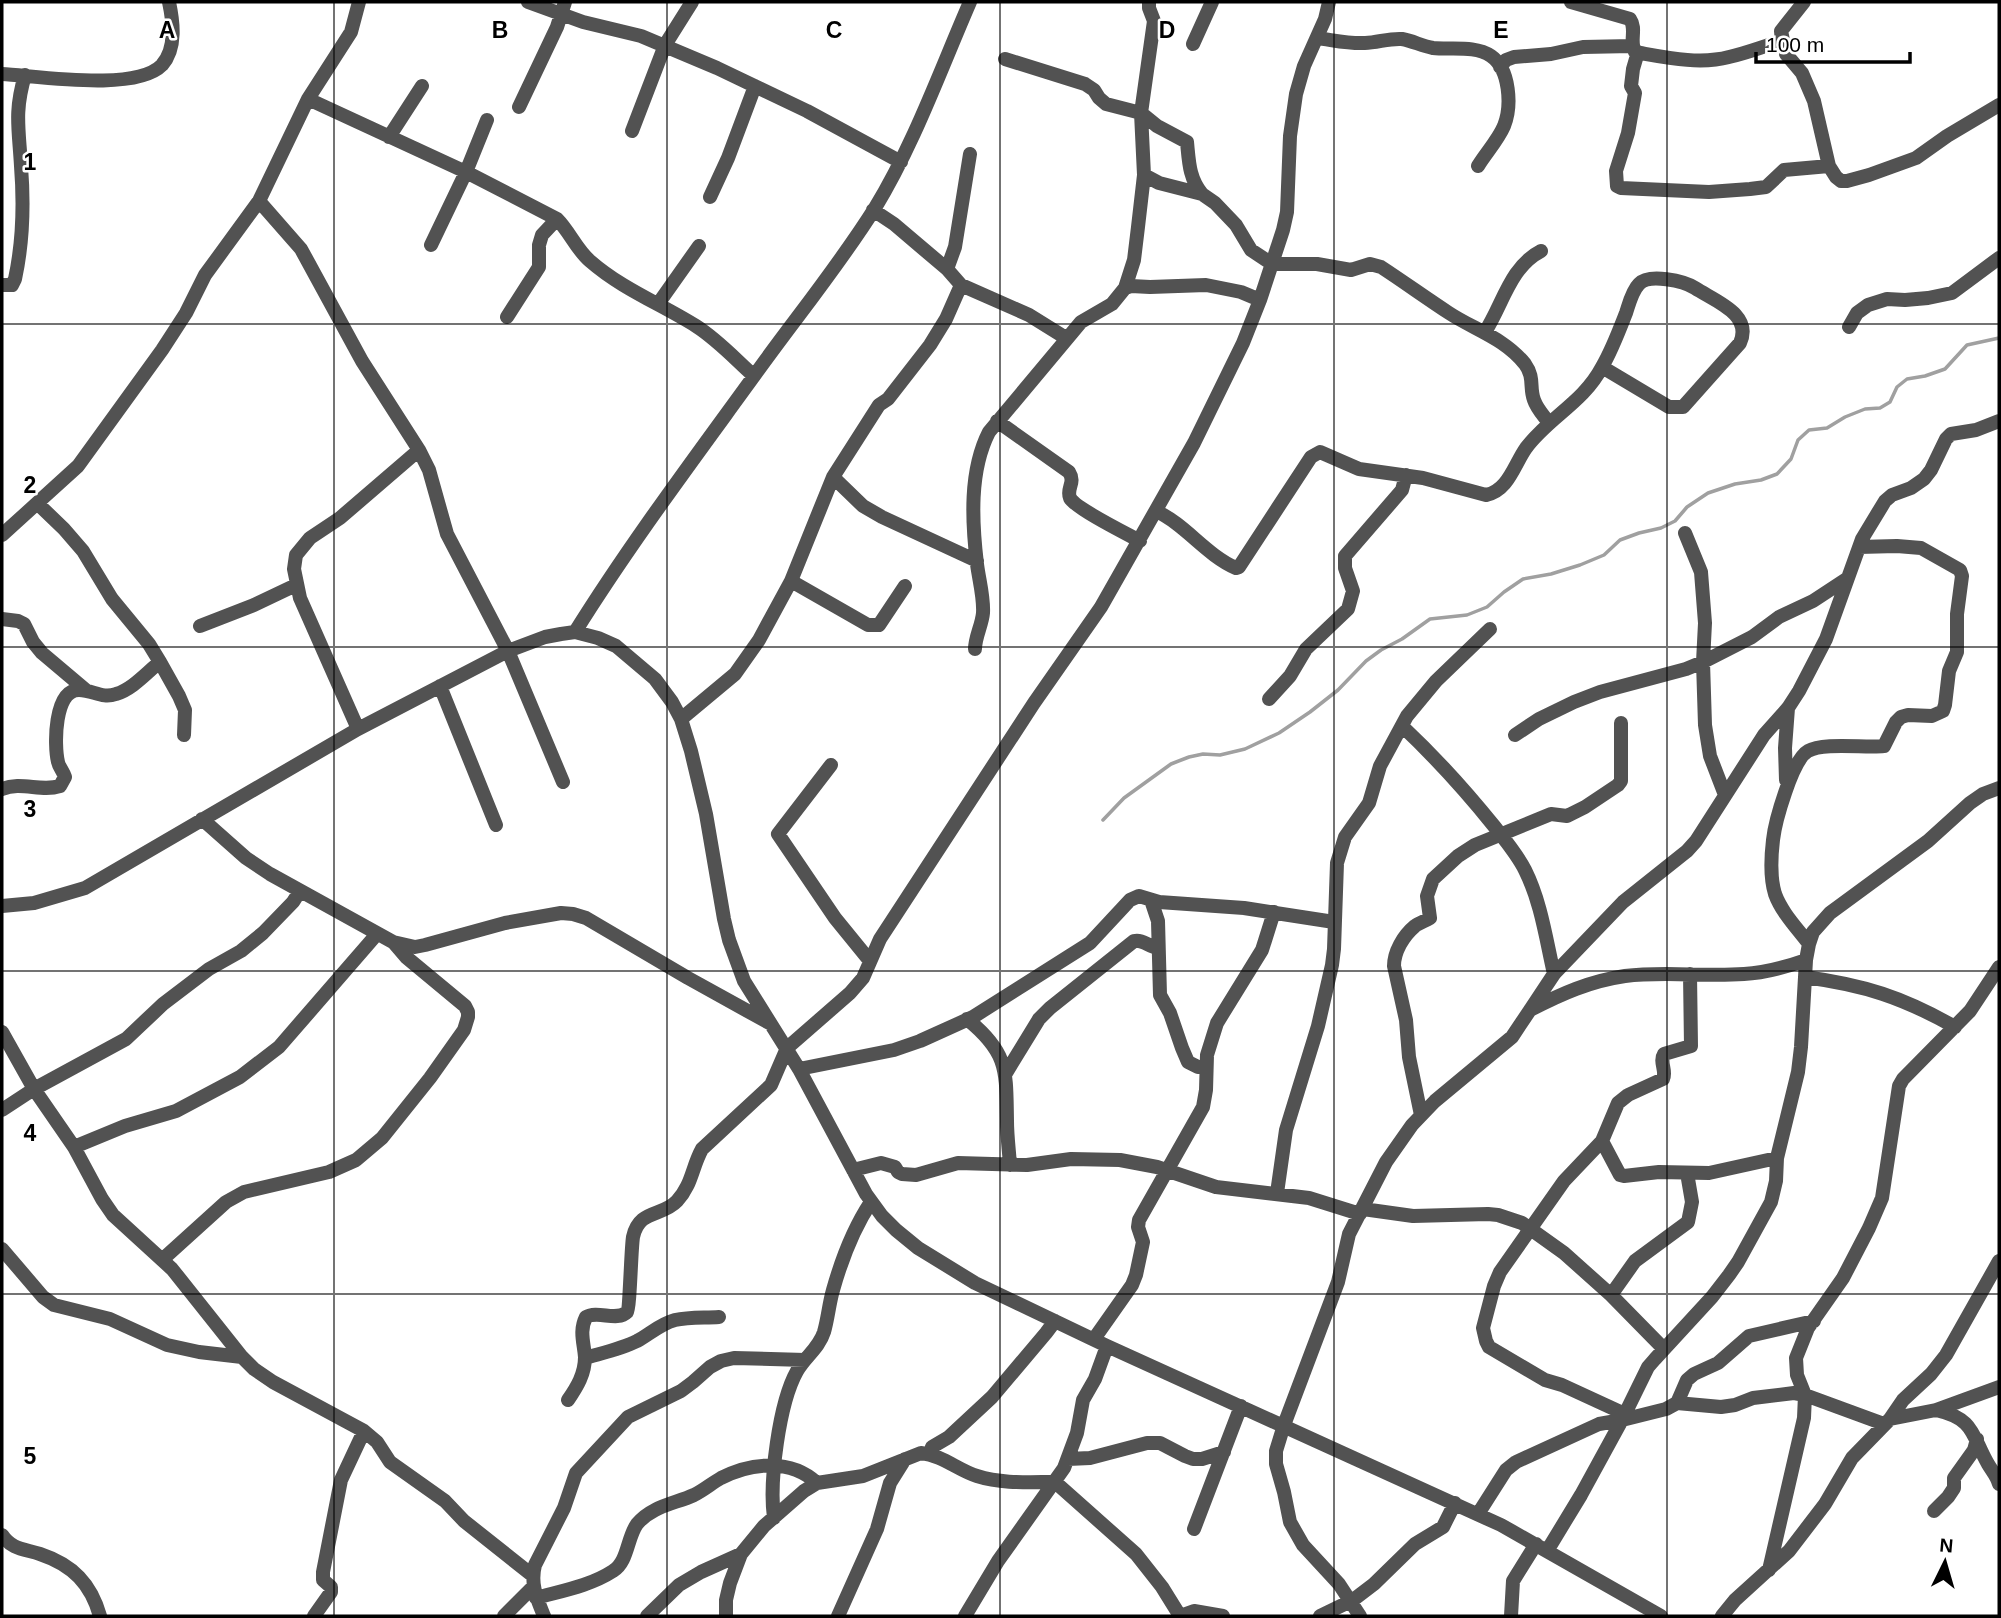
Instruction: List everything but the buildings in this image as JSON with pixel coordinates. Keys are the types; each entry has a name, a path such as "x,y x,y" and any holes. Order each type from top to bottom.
{"street":[{"path":"2,74 108,80 150,73 160,67 172,47 169,2"},
{"path":"2,535 78,466 186,313 205,275 259,201 308,99 351,32 359,2"},
{"path":"528,2 563,8 666,45 807,111 901,162"},
{"path":"632,131 666,45 692,2"},
{"path":"576,632 610,576 818,291 873,210 901,162 970,2"},
{"path":"975,649 983,611 975,513 976,471 982,444 997,421 1066,338 1081,322 1112,304 1125,288 1134,260 1144,175 1141,113 1154,21 1149,8 1150,2"},
{"path":"1194,44 1212,2"},
{"path":"568,1400 583,1374 582,1331 586,1317 598,1313 615,1316 628,1311 631,1299 629,1286 633,1238 640,1222 654,1212 668,1208 679,1198 691,1181 702,1149 771,1085 787,1048 850,993 863,978 880,939 1034,703 1101,607 1156,512 1243,343 1260,300 1287,212 1290,136 1296,94 1329,2"},
{"path":"1571,2 1614,8 1633,22 1635,49 1631,86 1635,93 1628,133 1616,171 1617,186 1709,192 1751,189 1766,187 1784,170 1829,166"},
{"path":"1500,67 1514,57 1551,54 1583,47 1635,49 1677,59 1722,58 1782,41 1781,31 1804,2"},
{"path":"519,107 563,8"},
{"path":"1781,31 1786,54 1802,73 1814,101 1829,166 1841,181 1916,158 1999,105"},
{"path":"1317,38 1349,43 1402,39 1433,48 1481,52 1491,56 1500,67 1505,81 1508,115 1503,128 1478,166"},
{"path":"1005,59 1085,84 1106,104 1141,113 1157,126 1187,142 1194,184 1236,225 1251,250 1272,264 1317,264 1351,270 1374,264 1466,324 1485,332 1512,350 1526,366 1533,383 1535,402 1549,423"},
{"path":"2,285 12,285 15,279 23,226 22,168 16,121 18,96 25,75"},
{"path":"389,137 422,86"},
{"path":"709,197 728,158 755,86"},
{"path":"308,99 466,172 557,219 589,260 624,286 712,337 754,376"},
{"path":"431,245 487,120"},
{"path":"947,270 955,247 970,154"},
{"path":"1144,175 1159,183 1202,194"},
{"path":"259,201 300,249 374,381 419,450 429,470 447,534 508,651 563,782"},
{"path":"873,210 947,270 961,285 1029,315 1066,338"},
{"path":"507,317 539,267 542,235 557,219"},
{"path":"658,304 699,246"},
{"path":"1485,332 1500,299 1514,278 1529,257 1541,251"},
{"path":"1849,327 1857,313 1868,305 1887,299 1928,299 1952,293 1999,258"},
{"path":"1156,512 1175,522 1212,553 1236,568 1315,454 1325,453 1359,470 1406,475 1486,495 1493,494 1504,484 1525,449 1549,423 1584,394 1602,367 1639,285 1648,279 1689,285 1734,313 1742,322 1740,343 1683,407 1670,407 1602,367"},
{"path":"681,719 735,674 759,640 791,581 833,477 879,405 888,399 930,345 946,319 961,285"},
{"path":"1125,288 1206,285 1241,292 1260,300"},
{"path":"997,421 1069,472 1072,480 1069,494 1072,500 1140,541"},
{"path":"1360,1616 1339,1584 1303,1545 1290,1522 1276,1464 1276,1451 1338,1282 1349,1234 1390,1156 1435,1101 1512,1037 1554,974 1633,893 1696,841 1764,735 1800,691 1826,639 1859,547 1885,501 1924,479 1951,434 1976,430 1999,421"},
{"path":"358,729 300,598 294,569 296,555 310,538 340,519 419,450"},
{"path":"1269,699 1290,676 1306,649 1348,609 1353,591 1345,568 1345,556 1402,491 1406,475"},
{"path":"833,477 863,506 977,561"},
{"path":"38,503 83,551 112,599 149,644 185,710 184,735"},
{"path":"1685,533 1701,572 1705,725 1709,748 1725,795"},
{"path":"1809,944 1785,913 1775,894 1772,881 1773,838 1796,764 1809,750 1816,748 1884,746 1901,717 1938,715 1945,705 1949,671 1957,652 1962,576 1960,570 1921,548 1859,547"},
{"path":"1515,735 1549,713 1574,702 1703,662 1752,637 1779,617 1813,601 1848,578"},
{"path":"791,581 868,625 879,625 905,586"},
{"path":"200,626 296,585"},
{"path":"2,619 24,624 36,648 87,691"},
{"path":"1277,1193 1286,1130 1318,1026 1332,965 1340,850 1349,830 1369,803 1380,766 1414,707 1436,681 1490,629"},
{"path":"2,906 34,903 85,888 358,729 508,651 545,636 576,632 598,638 616,646 655,679 681,719 706,814 729,940 744,981 787,1048 871,1202 896,1230 929,1255 975,1283 1100,1343 1478,1514 1661,1616"},
{"path":"2,789 19,785 54,788 64,782 63,771 58,762 57,735 59,711 68,695 74,691 87,691 103,696 115,695 126,690 160,662"},
{"path":"440,686 496,825"},
{"path":"1786,793 1788,708"},
{"path":"1421,1115 1409,1057 1406,1020 1394,966 1396,953 1411,930 1430,918 1427,896 1436,874 1475,845 1551,814 1567,816 1618,785 1621,723"},
{"path":"1402,726 1430,751 1500,834 1526,871 1543,923 1554,974"},
{"path":"831,765 778,834 835,918 870,961"},
{"path":"1511,1616 1513,1581 1581,1495 1648,1367 1712,1297 1738,1262 1771,1202 1776,1181 1777,1158 1800,1060 1806,960 1813,932 1830,913 1928,841 1970,803 1999,788"},
{"path":"202,818 246,858 393,942 415,947 505,923 573,914 586,918 773,1025"},
{"path":"2,1110 34,1089 126,1039 163,1004 263,933 300,891"},
{"path":"799,1069 894,1050 967,1020 1090,943 1130,900 1139,896 1151,900 1274,912 1334,922"},
{"path":"1151,900 1157,915 1160,995 1170,1013 1188,1062 1198,1067 1205,1066"},
{"path":"965,1616 998,1561 1055,1482 1068,1459 1077,1433 1083,1400 1095,1379 1100,1343 1134,1280 1143,1242 1138,1223 1203,1107 1206,1090 1205,1066 1217,1023 1262,950 1274,912"},
{"path":"74,1147 125,1126 176,1111 240,1077 278,1047 377,934"},
{"path":"1006,1073 1039,1019 1050,1008 1134,941 1158,948"},
{"path":"163,1259 226,1202 244,1192 329,1172 356,1160 382,1138 430,1077 464,1030 468,1012 465,1006 406,957 393,942"},
{"path":"1530,1010 1590,983 1627,976 1744,974 1783,968 1806,960"},
{"path":"1769,1570 1804,1418 1805,1395 1797,1375 1796,1358 1808,1328 1843,1278 1882,1198 1899,1086 1955,1027 1999,967"},
{"path":"1623,1417 1562,1385 1545,1380 1494,1351 1486,1342 1483,1328 1500,1272 1573,1170 1602,1141 1615,1107 1622,1098 1663,1079 1664,1054 1691,1046 1690,974"},
{"path":"1805,977 1839,982 1897,998 1955,1027"},
{"path":"967,1020 993,1045 1006,1073 1010,1165"},
{"path":"2,1032 34,1089 74,1147 113,1214 163,1259 242,1357 274,1382 364,1431 377,1442 390,1462 445,1501 534,1586 544,1616"},
{"path":"1602,1141 1622,1176 1660,1172 1709,1173 1777,1158"},
{"path":"853,1170 881,1163 895,1167 902,1174 916,1175 958,1163 1027,1165 1071,1159 1119,1160 1168,1171 1216,1187 1309,1198 1362,1212 1413,1216 1477,1213 1499,1215 1522,1223 1564,1253 1611,1295 1664,1349"},
{"path":"1611,1295 1635,1261 1688,1222 1692,1202 1687,1173"},
{"path":"774,1518 771,1499 784,1409 797,1371 822,1337 832,1292 849,1241 871,1202"},
{"path":"2,1248 37,1291 54,1305 110,1319 167,1345 242,1357"},
{"path":"1721,1616 1789,1551 1834,1490 1852,1458 1887,1422 1903,1400 1931,1374 1946,1354 1999,1261"},
{"path":"584,1358 627,1346 673,1321 719,1317"},
{"path":"930,1454 932,1447 949,1437 992,1397 1055,1321"},
{"path":"1677,1403 1687,1380 1718,1363 1749,1336 1814,1321"},
{"path":"504,1616 534,1586 548,1536 564,1508 576,1473 628,1417 681,1391 721,1361 734,1358 805,1360"},
{"path":"1478,1514 1506,1470 1516,1462 1599,1424 1657,1412 1677,1403 1735,1405 1753,1398 1794,1393 1887,1422 1936,1410 1999,1387"},
{"path":"1194,1530 1241,1406"},
{"path":"1936,1410 1949,1413 1964,1422 1977,1439 1999,1484"},
{"path":"314,1616 331,1592 331,1587 323,1580 323,1572 339,1488 364,1431"},
{"path":"1934,1511 1954,1488 1954,1478 1974,1450 1977,1439"},
{"path":"1068,1459 1090,1458 1147,1443 1160,1443 1193,1459 1224,1452"},
{"path":"726,1616 728,1591 741,1554 764,1526 804,1491 817,1483 883,1470 921,1453 930,1454 976,1476 1000,1481 1055,1482 1136,1554 1162,1587 1180,1616 1199,1611 1223,1616"},
{"path":"838,1616 877,1529 890,1483 906,1458"},
{"path":"534,1586 579,1586 613,1571 622,1560 638,1524 651,1511 694,1495 742,1469 776,1465 807,1475 817,1483"},
{"path":"1321,1616 1350,1602 1374,1584 1415,1544 1443,1527 1455,1503"},
{"path":"2,1535 13,1547 58,1562 80,1578 93,1594 100,1616"},
{"path":"647,1616 679,1585 741,1554"}],"waterway":[{"path":"1103,820 1124,798 1171,764 1203,754 1220,755 1245,749 1279,733 1338,690 1366,661 1430,619 1467,615 1487,607 1523,579 1580,565 1604,555 1620,540 1675,521 1687,507 1708,493 1777,474 1791,459 1798,440 1809,430 1827,428 1865,409 1880,408 1890,402 1897,387 1907,379 1945,369 1967,345 1999,338"}]}
